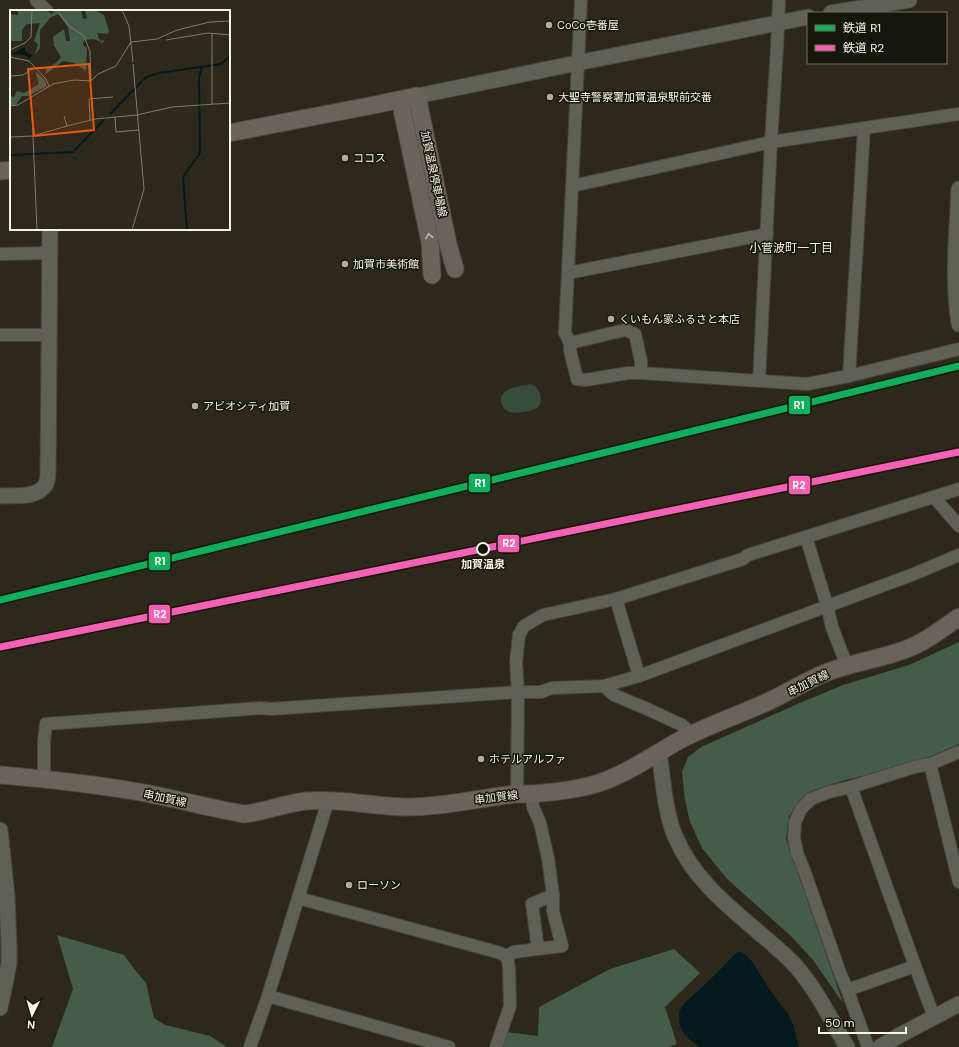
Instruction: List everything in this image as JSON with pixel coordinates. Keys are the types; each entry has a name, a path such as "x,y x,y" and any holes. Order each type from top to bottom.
{"main road":[{"path":"230,133 417,96"},
{"name":"加賀温泉停車場線","path":"417,96 448,244 455,269"},
{"name":"加賀温泉停車場線","path":"400,100 430,242 432,275"},
{"path":"0,171 10,170"},
{"name":"串加賀線","path":"0,775 97,785 142,792 244,814 257,813 291,803 307,801 328,801 378,806 431,806 580,788 599,784 692,734 770,701 823,674 909,648 959,617"}],"street":[{"path":"36,0 46,10"},
{"path":"580,0 565,333 570,342 570,350 577,379 586,380 628,373 641,373 807,384 848,376 959,349"},
{"path":"760,380 771,142 778,48 779,0"},
{"path":"837,12 909,0"},
{"path":"417,96 807,17"},
{"path":"572,186 771,142 959,114"},
{"path":"848,376 864,128"},
{"path":"959,189 958,250 955,282 959,324"},
{"path":"0,496 35,493 42,489 46,483 48,474 50,230"},
{"path":"568,273 767,234"},
{"path":"0,254 50,253"},
{"path":"570,342 625,330 635,334 641,360 641,373"},
{"path":"0,335 49,335"},
{"path":"507,956 514,952 562,946 553,911 553,895 548,858 540,823 533,807 524,794 516,662 519,635 524,626 543,615 616,599 743,559 748,555 959,489"},
{"path":"934,497 959,526"},
{"path":"806,538 827,605 832,627 847,666"},
{"path":"44,780 44,741 46,724 261,708 518,692 541,692 552,688 604,686 639,676 914,574 959,555"},
{"path":"616,599 639,676"},
{"path":"604,686 614,695 682,725 692,734"},
{"path":"868,1047 840,974 797,853 794,838 795,822 801,809 811,799 829,792 851,787 914,767 930,764 959,752"},
{"path":"659,753 670,821 674,836 689,864 712,892 792,962 814,989 847,1047"},
{"path":"930,764 959,882"},
{"path":"851,787 934,1017"},
{"path":"250,1047 268,996 328,801"},
{"path":"0,830 7,896 3,910 9,947 9,963 1,1002"},
{"path":"538,949 532,904 553,895"},
{"path":"298,898 507,956"},
{"path":"496,1047 510,1006 509,968 507,956"},
{"path":"847,989 915,966"},
{"path":"268,996 449,1047"},
{"path":"880,1047 959,1004"}],"green space":[{"path":"531,384 538,389 541,400 540,405 529,411 516,413 507,411 502,405 501,399 503,394 510,389"},
{"path":"959,642 959,744 931,756 814,790 804,797 789,816 786,839 843,1003 813,960 791,936 727,879 702,848 690,822 685,800 682,772 688,757 701,747 843,685 909,665"},
{"path":"57,935 124,955 146,983 154,1018 165,1025 210,1036 227,1047 52,1047 73,989"},
{"path":"674,949 700,973 665,1007 677,1044 668,1047 502,1047 507,1032 538,1036 539,1007 610,969"}],"shaded area":[{"path":"737,952 741,952 746,955 754,964 769,989 789,1015 799,1047 699,1047 684,1034 680,1026 679,1012 684,1004"}],"rail line":[{"name":"R1","path":"0,600 959,366"},
{"name":"R2","path":"0,647 959,452"}],"place":[{"name":"CoCo壱番屋","path":"549,25"},
{"name":"大聖寺警察署加賀温泉駅前交番","path":"550,97"},
{"name":"ココス","path":"345,158"},
{"name":"加賀市美術館","path":"345,264"},
{"name":"くいもん家ふるさと本店","path":"611,319"},
{"name":"アビオシティ加賀","path":"195,406"},
{"name":"加賀温泉","path":"483,549"},
{"name":"ホテルアルファ","path":"481,759"},
{"name":"ローソン","path":"349,885"}],"district":[{"name":"小菅波町一丁目","path":"791,248"}]}
